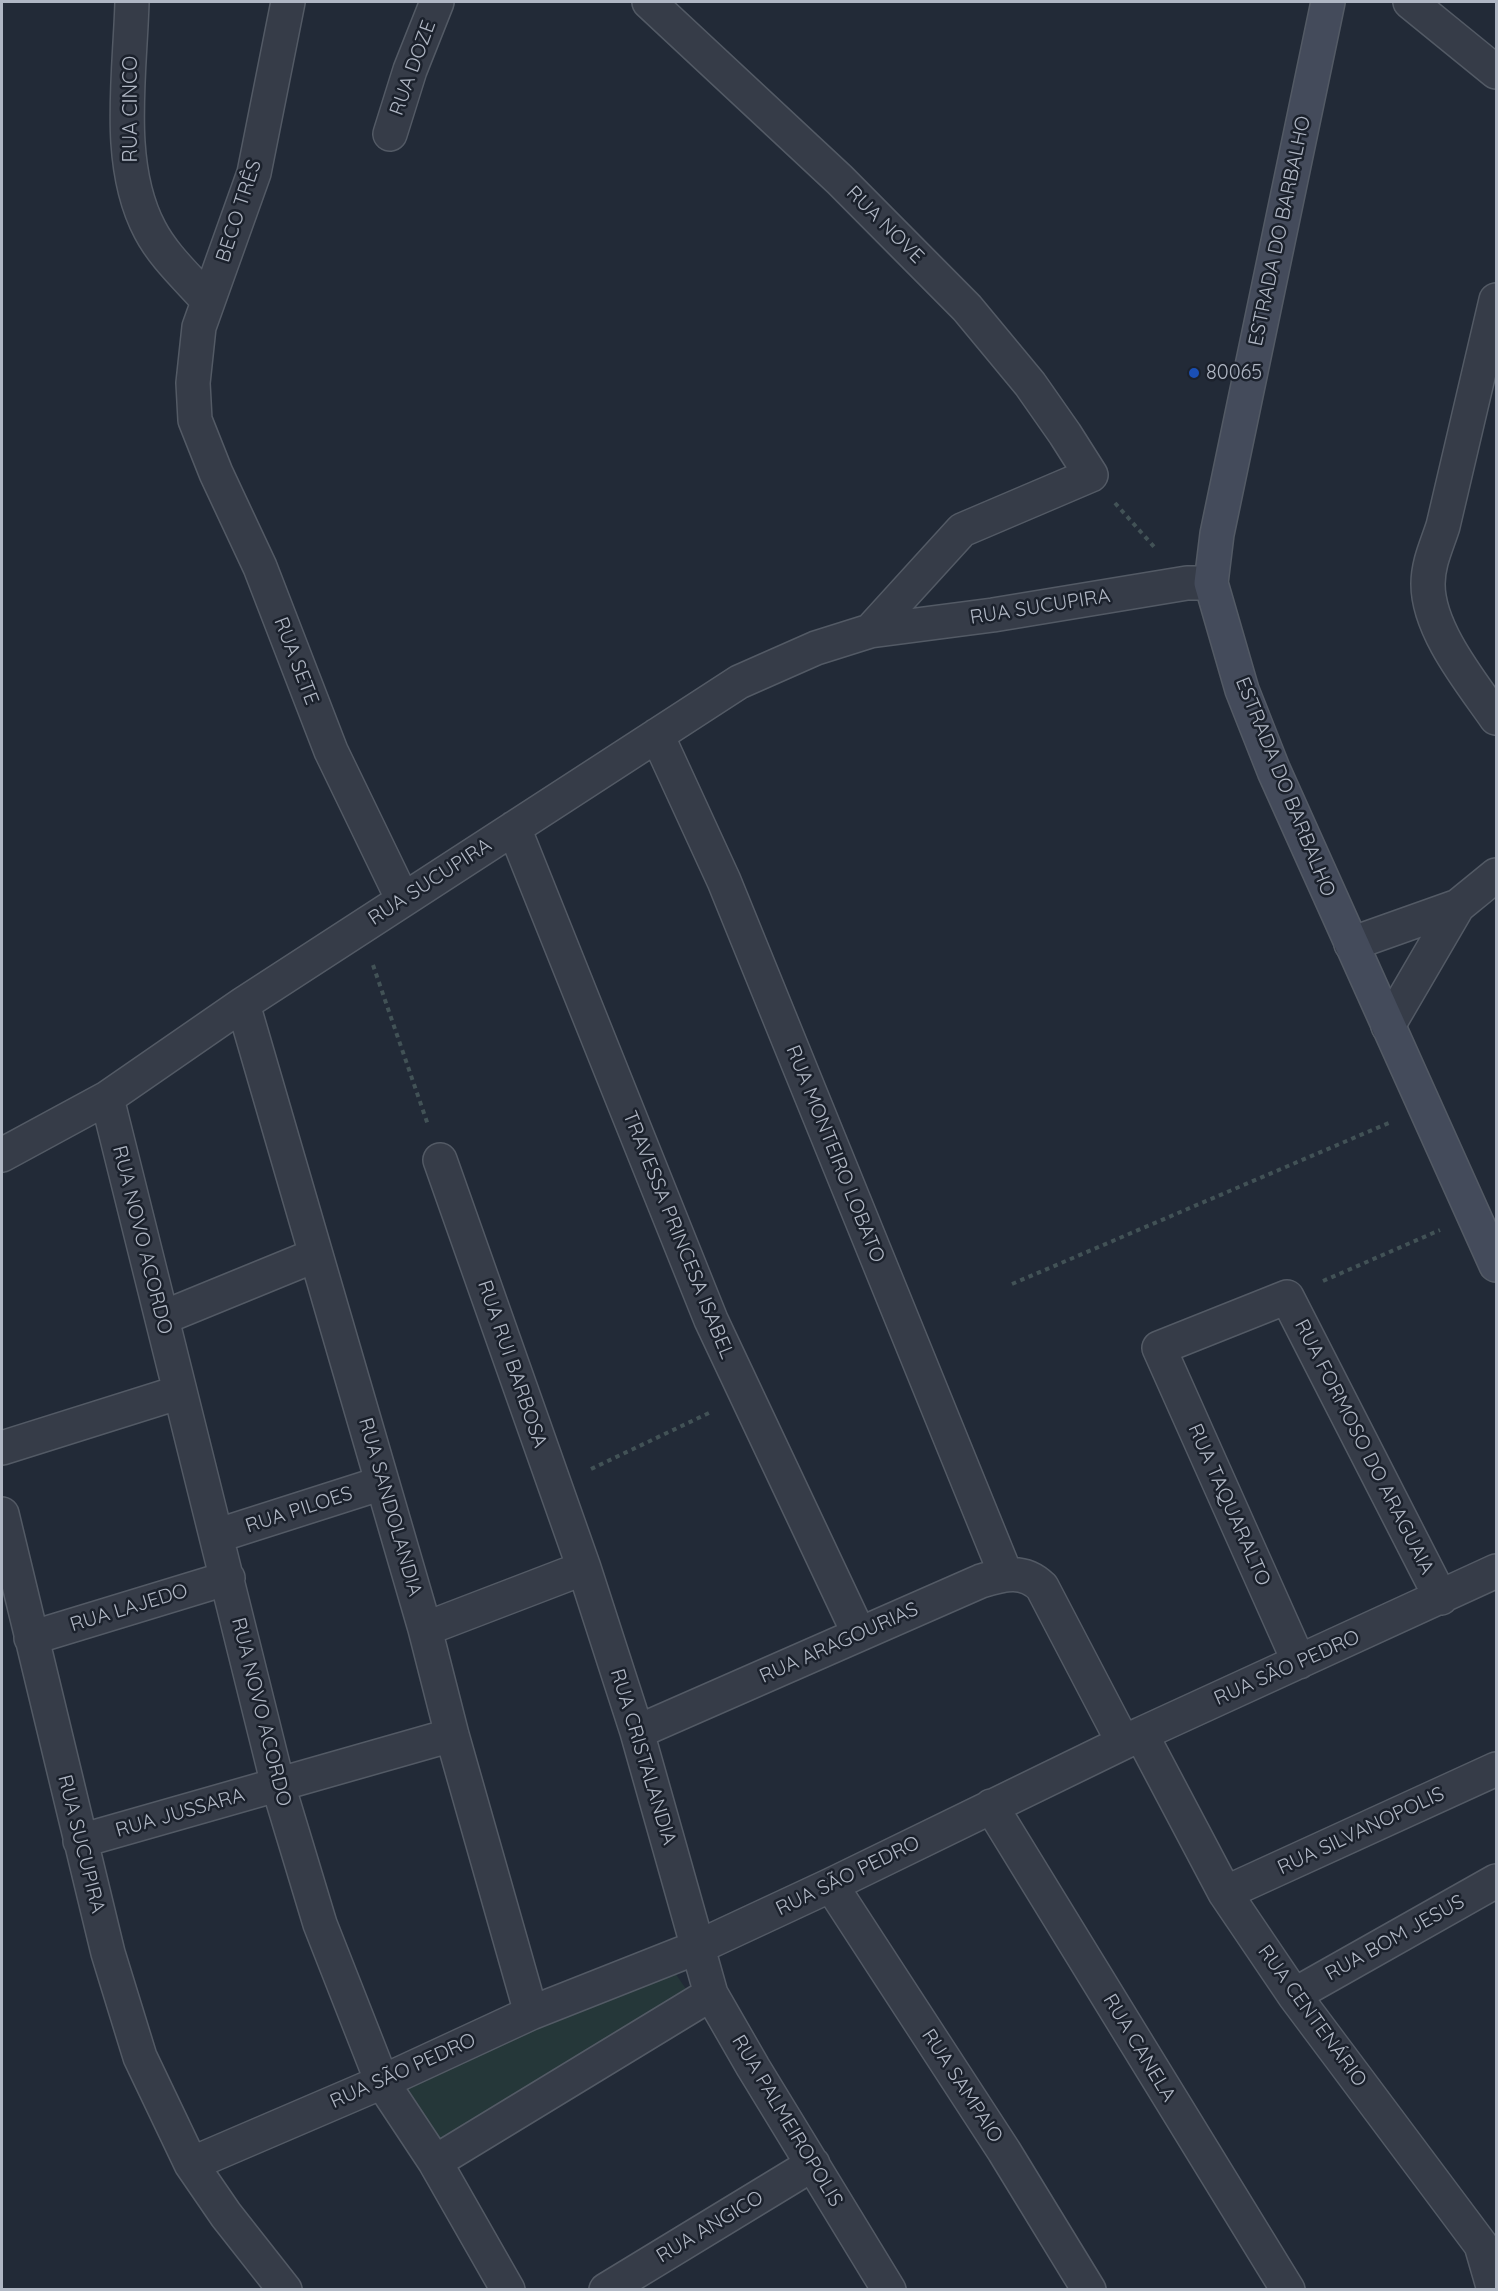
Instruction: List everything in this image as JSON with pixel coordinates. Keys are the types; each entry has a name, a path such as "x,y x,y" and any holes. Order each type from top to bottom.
{"street":[{"name":"RUA CINCO","path":"132,2 127,141 133,188 151,231 175,264 208,301"},
{"name":"BECO TRÊS","path":"195,420 193,383 199,327 254,173 288,2"},
{"name":"RUA DOZE","path":"390,134 410,70 437,2"},
{"name":"RUA NOVE","path":"649,2 840,180 967,308 1030,384 1091,475"},
{"name":"ESTRADA DO BARBALHO","path":"1328,2 1216,534 1199,583 1274,771 1497,1265"},
{"path":"1410,2 1497,72"},
{"path":"1497,300 1443,526 1431,561 1428,584 1431,609 1440,630 1466,675 1497,717"},
{"name":"RUA SETE","path":"195,420 216,473 261,567 331,751 403,900"},
{"path":"870,631 962,530 1091,475"},
{"name":"RUA SUCUPIRA","path":"2,1155 107,1098 243,1004 739,682 816,648 870,631 993,615 1199,583"},
{"name":"RUA MONTEIRO LOBATO","path":"657,735 724,881 1006,1575"},
{"name":"TRAVESSA PRINCESA ISABEL","path":"514,828 711,1320 859,1634"},
{"path":"1351,944 1458,906 1497,874"},
{"path":"1388,1026 1458,906"},
{"name":"RUA SANDOLANDIA","path":"243,1004 425,1629 452,1735 531,2013"},
{"name":"RUA NOVO ACORDO","path":"107,1098 278,1785 320,1924 382,2082 435,2162 508,2289"},
{"name":"RUA RUI BARBOSA","path":"440,1160 584,1568"},
{"path":"162,1318 316,1255"},
{"name":"RUA TAQUARALTO","path":"1287,1297 1158,1348 1299,1662"},
{"name":"RUA FORMOSO DO ARAGUAIA","path":"1287,1297 1442,1598"},
{"path":"2,1448 180,1392"},
{"name":"RUA PILOES","path":"216,1536 382,1483"},
{"name":"RUA SUCUPIRA","path":"2,1514 108,1953 140,2057 191,2164 226,2216 285,2289"},
{"path":"425,1629 584,1568"},
{"name":"RUA CRISTALANDIA","path":"584,1568 637,1732 698,1947"},
{"name":"RUA SÃO PEDRO","path":"191,2164 382,2082 531,2013 698,1947 831,1885 1132,1738 1497,1571"},
{"name":"RUA ARAGOURIAS","path":"637,1732 981,1581 1013,1574 1033,1577 1042,1587"},
{"name":"RUA LAJEDO","path":"31,1638 228,1578"},
{"name":"RUA CENTENÁRIO","path":"1042,1587 1225,1893 1294,1995 1481,2245 1494,2289"},
{"name":"RUA JUSSARA","path":"80,1841 452,1735"},
{"name":"RUA SILVANOPOLIS","path":"1225,1893 1497,1769"},
{"name":"RUA CANELA","path":"991,1806 1288,2289"},
{"name":"RUA BOM JESUS","path":"1294,1995 1497,1881"},
{"name":"RUA SAMPAIO","path":"831,1885 1004,2151 1089,2289"},
{"name":"RUA PALMEIROPOLIS","path":"698,1947 711,1994 889,2289"},
{"path":"435,2162 711,1994"},
{"name":"RUA ANGICO","path":"606,2289 813,2164"}],"path":[{"path":"1091,475 1199,583"},
{"path":"360,928 440,1160"},
{"path":"1012,1284 1425,1107"},
{"path":"1287,1297 1474,1215"},
{"path":"555,1486 746,1395"}],"shaded area":[{"path":"669,1964 688,1992 436,2143 402,2084"}],"place":[{"name":"80065","path":"1194,373"}]}
